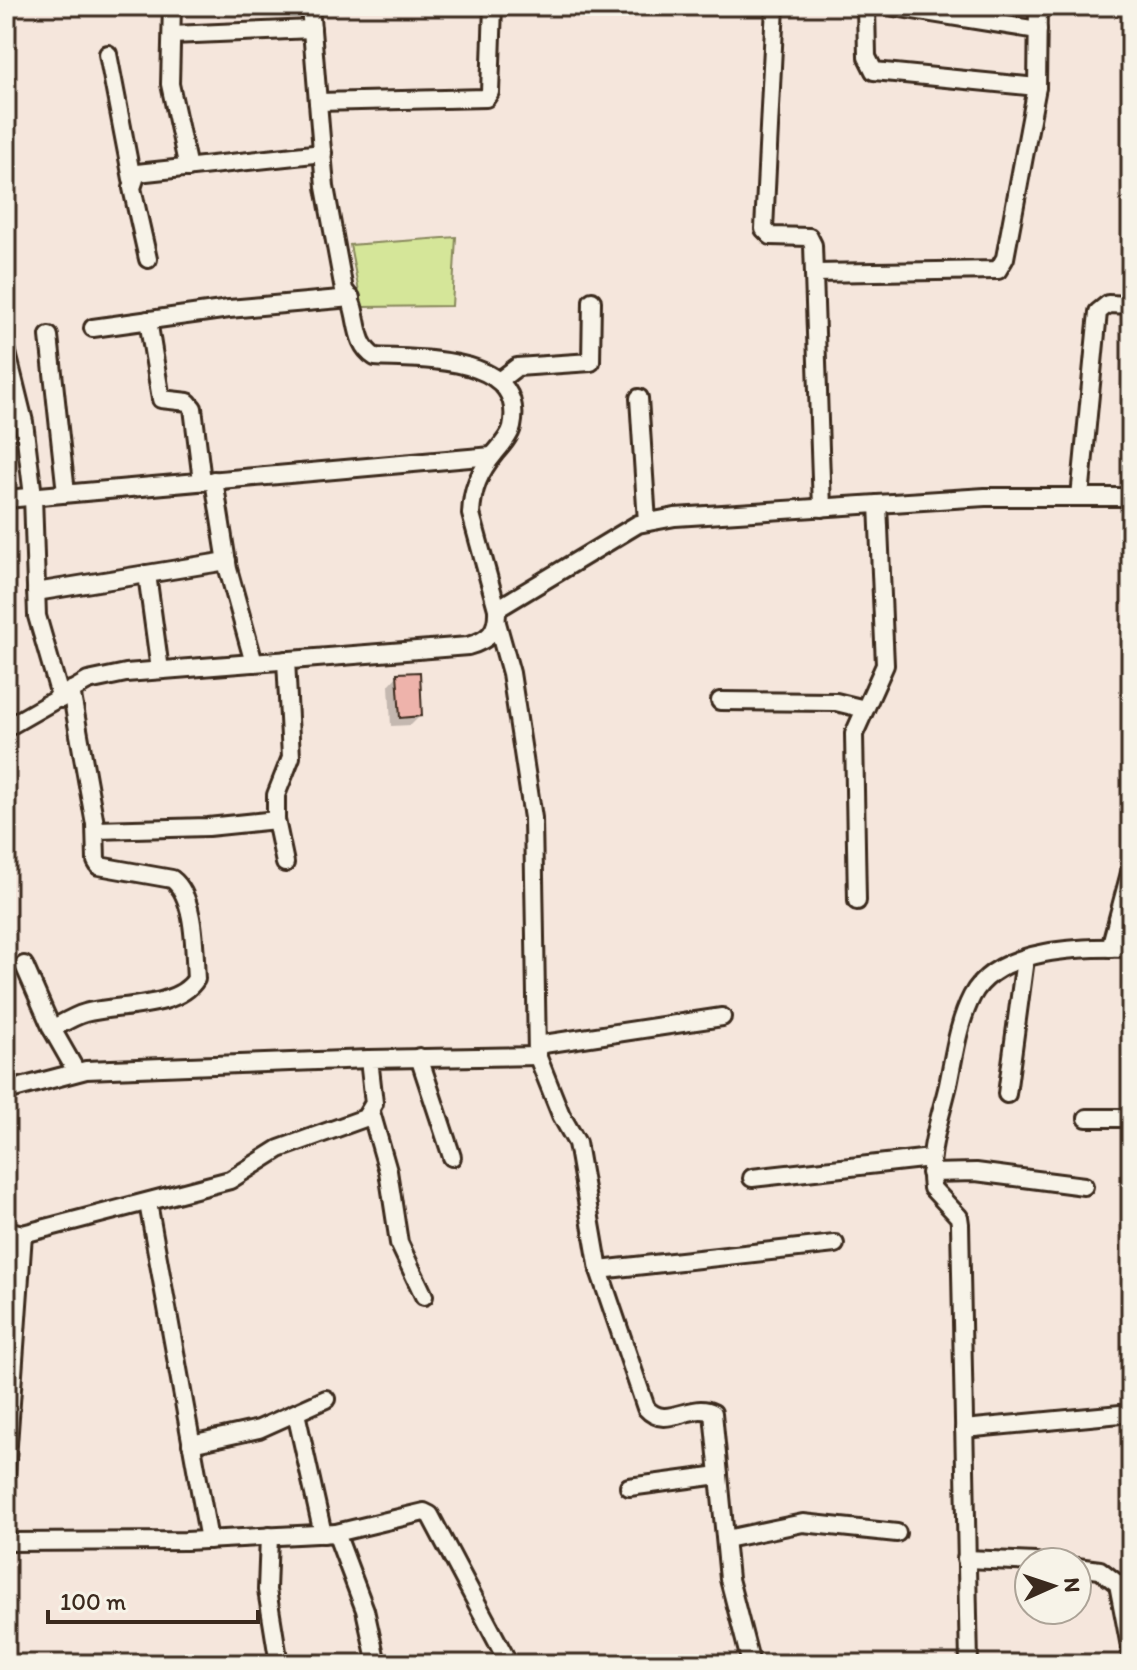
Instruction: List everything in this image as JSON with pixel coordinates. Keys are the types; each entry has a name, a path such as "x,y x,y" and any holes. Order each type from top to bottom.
{"street":[{"path":"172,6 171,93 188,168"},
{"path":"310,6 325,187 344,290 351,298 356,328 365,350 375,357 474,366 500,380 510,401 512,428 475,484 471,514 511,673 533,818 538,1051 561,1115 577,1143 599,1270 646,1408 654,1417 661,1419 711,1411 731,1593 751,1664"},
{"path":"318,102 486,98 490,92 493,6"},
{"path":"774,6 764,229 771,236 809,237 813,245 822,508"},
{"path":"866,6 867,57 874,71 1037,87"},
{"path":"814,273 998,270 1005,258 1037,87 1038,6"},
{"path":"894,7 1038,30"},
{"path":"172,35 312,29"},
{"path":"108,54 148,259"},
{"path":"132,179 137,173 323,153"},
{"path":"93,328 351,298"},
{"path":"500,380 517,367 591,362 592,301"},
{"path":"1080,497 1098,312 1108,304 1131,305"},
{"path":"148,320 161,399 188,402 193,408 227,561 254,663"},
{"path":"49,336 66,493"},
{"path":"6,349 21,407 33,496 39,628 66,694 96,830 96,861 99,866 172,879 184,891 196,979 190,987 158,1002 82,1013 52,1029"},
{"path":"639,398 647,522"},
{"path":"6,499 492,456"},
{"path":"6,728 88,681 160,670 468,646 485,641 497,616 638,524 647,522 675,517 985,497 1131,497"},
{"path":"857,901 853,747 865,709 885,665 878,504"},
{"path":"36,592 227,561"},
{"path":"147,574 160,670"},
{"path":"285,863 276,820 277,787 291,757 286,660"},
{"path":"720,701 836,702 865,709"},
{"path":"96,830 208,827 276,820"},
{"path":"1110,948 1131,869"},
{"path":"969,1664 960,1224 959,1217 936,1196 931,1166 963,1021 973,994 1002,969 1025,959 1050,952 1131,948"},
{"path":"1007,1094 1025,959"},
{"path":"24,965 52,1029 76,1071"},
{"path":"6,1091 76,1071 538,1051 722,1017"},
{"path":"419,1057 452,1157"},
{"path":"6,1473 14,1232 148,1203 230,1180 279,1149 365,1118 374,1103 369,1059"},
{"path":"371,1112 388,1171 399,1243 424,1296"},
{"path":"1087,1118 1131,1118"},
{"path":"752,1178 931,1166 1084,1186"},
{"path":"148,1203 209,1540"},
{"path":"599,1270 835,1244"},
{"path":"191,1444 259,1429 326,1399"},
{"path":"296,1413 329,1533 365,1610 377,1664"},
{"path":"964,1429 1131,1413"},
{"path":"629,1487 719,1475"},
{"path":"6,1542 209,1540 329,1533 419,1512 430,1515 509,1664"},
{"path":"726,1539 803,1523 897,1533"},
{"path":"269,1536 267,1590 279,1664"},
{"path":"966,1559 1013,1561"},
{"path":"1093,1571 1110,1575 1123,1596 1128,1612 1131,1652"}],"green space":[{"path":"456,237 452,306 362,307 350,245"}],"building":[{"path":"420,672 422,716 400,718 397,673"}]}
